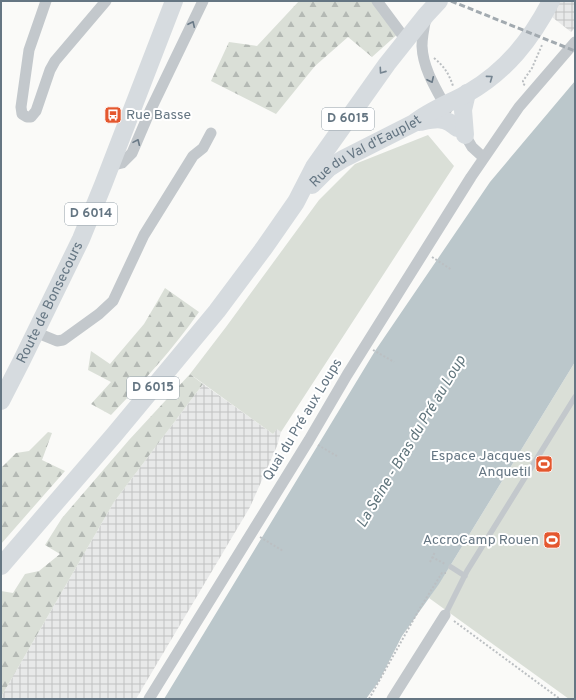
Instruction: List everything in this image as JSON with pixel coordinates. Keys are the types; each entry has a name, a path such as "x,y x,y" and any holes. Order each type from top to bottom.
{"main road":[{"name":"Route de Bonsecours","path":"1,401 81,239 174,1"},
{"name":"D 6015","path":"406,40 439,1"},
{"name":"D 6015","path":"445,105 492,77 514,57 541,20 551,1"},
{"name":"Rue du Val d'Eauplet","path":"296,202 314,167 387,64 406,40"},
{"path":"461,131 463,110 467,93"},
{"name":"Rue du Val d'Eauplet","path":"296,202 328,168 414,123 422,116 445,105"},
{"path":"414,123 430,119 439,119 452,123 461,131"},
{"name":"D 6015","path":"1,566 217,312 296,202"}],"street":[{"path":"46,1 29,50 20,107 22,114 27,117 31,117 36,111 50,70 56,61 106,1"},
{"path":"110,166 122,163 132,153 150,111 203,1"},
{"path":"377,1 406,40"},
{"path":"426,15 423,40 423,52 426,69 461,131 472,147 484,158"},
{"name":"Quai du Pré aux Loups","path":"148,699 255,534 484,158 496,145 519,107 575,42"},
{"path":"35,332 57,341 63,340 99,314 113,301 144,235 193,156 203,148 211,132"},
{"path":"392,699 445,615"}],"lane":[{"path":"445,615 464,576 575,397"},
{"path":"451,567 464,576"}],"path":[{"path":"533,91 523,84 523,81 532,68 544,40"},
{"path":"426,254 452,270"},
{"path":"369,348 394,362"},
{"path":"312,442 338,456"},
{"path":"255,534 283,551"},
{"path":"430,562 435,552"},
{"path":"369,699 420,608 442,573 448,572 451,567 432,557"},
{"path":"445,615 560,699"}],"shaded area":[{"path":"558,1 575,1 575,28 571,32 552,17"},
{"path":"203,384 273,434 277,428 281,432 277,446 250,507 136,699 1,699 114,502"}],"green space":[{"path":"299,1 377,1 400,32 372,57 348,37 315,66 276,114 211,81 229,42 257,46"},
{"path":"428,135 454,166 281,432 277,429 273,434 190,374 319,200 355,164"},
{"path":"165,288 199,312 157,365 111,415 91,404 111,382 88,370 91,351 110,364 144,324"},
{"name":"Espace Jacques Anquetil","path":"575,362 575,699 569,699 429,598"},
{"path":"190,374 203,384 114,502 1,697 1,591 13,593 25,574 39,571 60,554 45,545 62,518 129,440"},
{"path":"48,432 52,433 42,460 65,471 1,544 1,468 16,453 29,451"}],"water":[{"name":"La Seine - Bras du Pré au Loup","path":"575,81 575,362 439,584 402,636 379,681 366,699 164,699 375,351 490,182"}],"railway":[{"path":"451,1 575,51"}],"place":[{"name":"Rue Basse","path":"113,115"},
{"name":"Espace Jacques Anquetil","path":"544,464"},
{"name":"AccroCamp Rouen","path":"552,540"}]}
